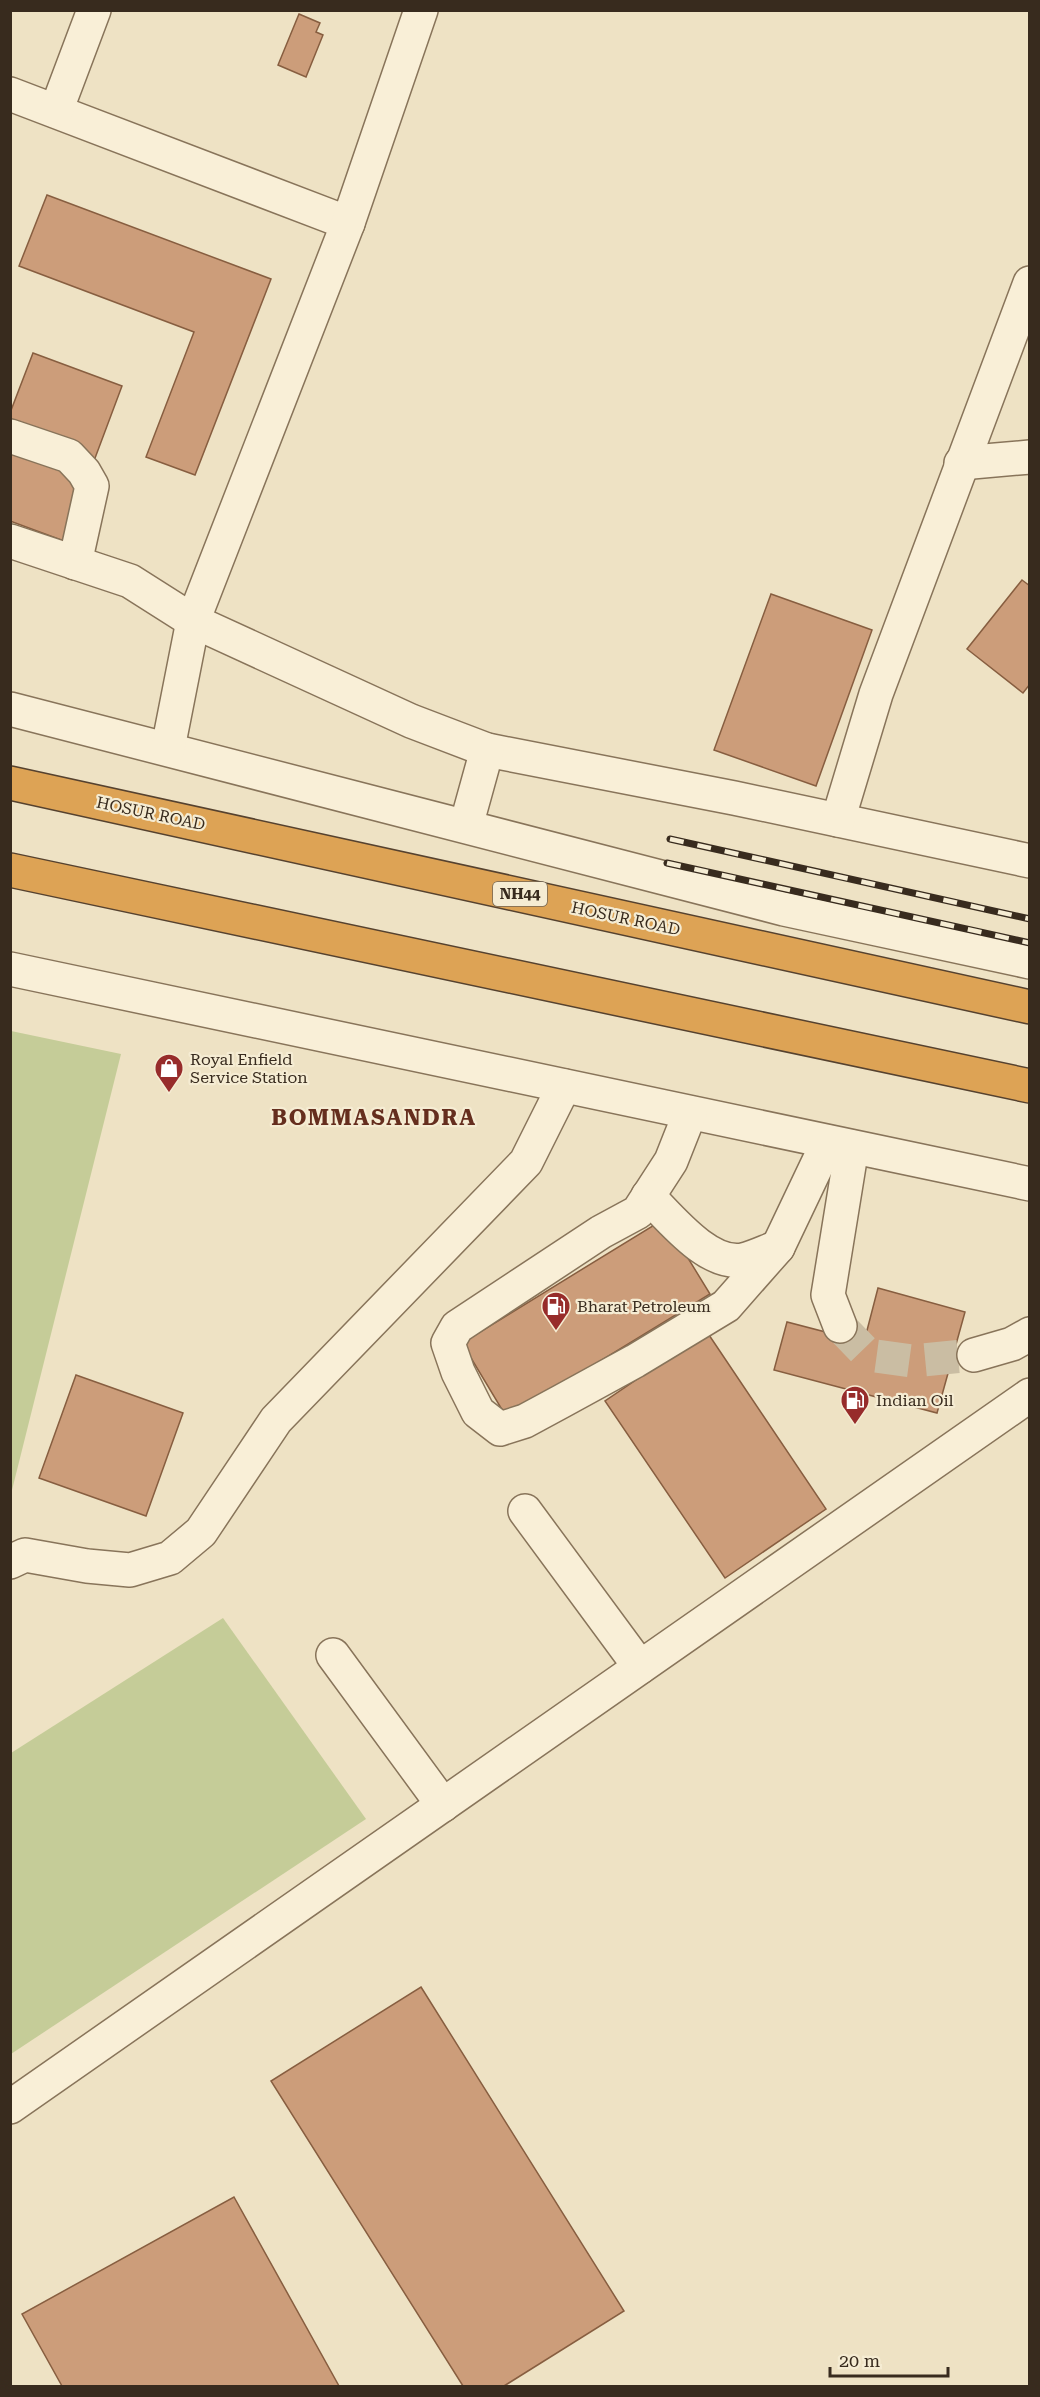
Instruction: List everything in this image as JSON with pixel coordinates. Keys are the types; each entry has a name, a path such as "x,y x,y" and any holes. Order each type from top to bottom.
{"highway":[{"name":"HOSUR ROAD","path":"10,783 1029,1007"},
{"path":"10,870 1029,1086"}],"street":[{"path":"56,111 94,10"},
{"path":"168,748 193,621 348,224 421,10"},
{"path":"10,94 348,224"},
{"path":"838,820 876,694 1029,283"},
{"path":"10,436 69,456 84,472 92,486 75,563"},
{"path":"961,463 1029,457"},
{"path":"10,542 130,581 193,621 411,721 487,750 838,820 1029,861"},
{"path":"10,709 784,909 1029,962"},
{"path":"466,826 487,750"},
{"path":"10,969 1029,1184"},
{"path":"10,1562 25,1555 87,1566 130,1570 170,1558 201,1532 276,1420 526,1162 564,1086"},
{"path":"690,1113 671,1161 638,1212 601,1232 457,1327 448,1343 458,1372 478,1412 500,1429 525,1421 562,1401 635,1361 726,1306 778,1247 840,1144"},
{"path":"840,1144 828,1295 840,1326"},
{"path":"648,1196 695,1243 711,1255 741,1260 778,1247"},
{"path":"974,1355 1012,1344 1029,1334"},
{"path":"10,2108 1029,1395"},
{"path":"525,1511 640,1667"},
{"path":"333,1655 443,1805"}],"green space":[{"path":"10,1031 121,1054 11,1494"},
{"path":"223,1618 366,1819 11,2054 11,1753"}],"building":[{"path":"299,14 320,23 316,32 323,35 306,77 278,65"},
{"path":"47,195 271,279 195,475 146,457 194,332 19,266"},
{"path":"33,353 122,386 64,541 10,521 10,413"},
{"path":"1022,580 1030,586 1030,684 1023,693 967,649"},
{"path":"771,594 872,630 816,786 714,750"},
{"path":"664,1219 710,1294 507,1418 462,1343"},
{"path":"878,1288 965,1312 937,1413 774,1370 787,1322 864,1342"},
{"path":"707,1332 826,1509 725,1578 605,1401"},
{"path":"76,1375 183,1413 146,1516 39,1478"},
{"path":"421,1987 624,2311 504,2386 463,2386 271,2081"},
{"path":"234,2197 339,2386 62,2386 22,2314"}],"tunnel":[{"path":"840,1326 868,1355 912,1361 974,1355"}],"railway":[{"path":"670,839 1030,919"},
{"path":"667,863 1030,943"}],"place":[{"name":"Royal Enfield Service Station","path":"169,1094"},
{"name":"Bharat Petroleum","path":"556,1332"},
{"name":"Indian Oil","path":"855,1426"}],"district":[{"name":"BOMMASANDRA","path":"374,1117"}]}
